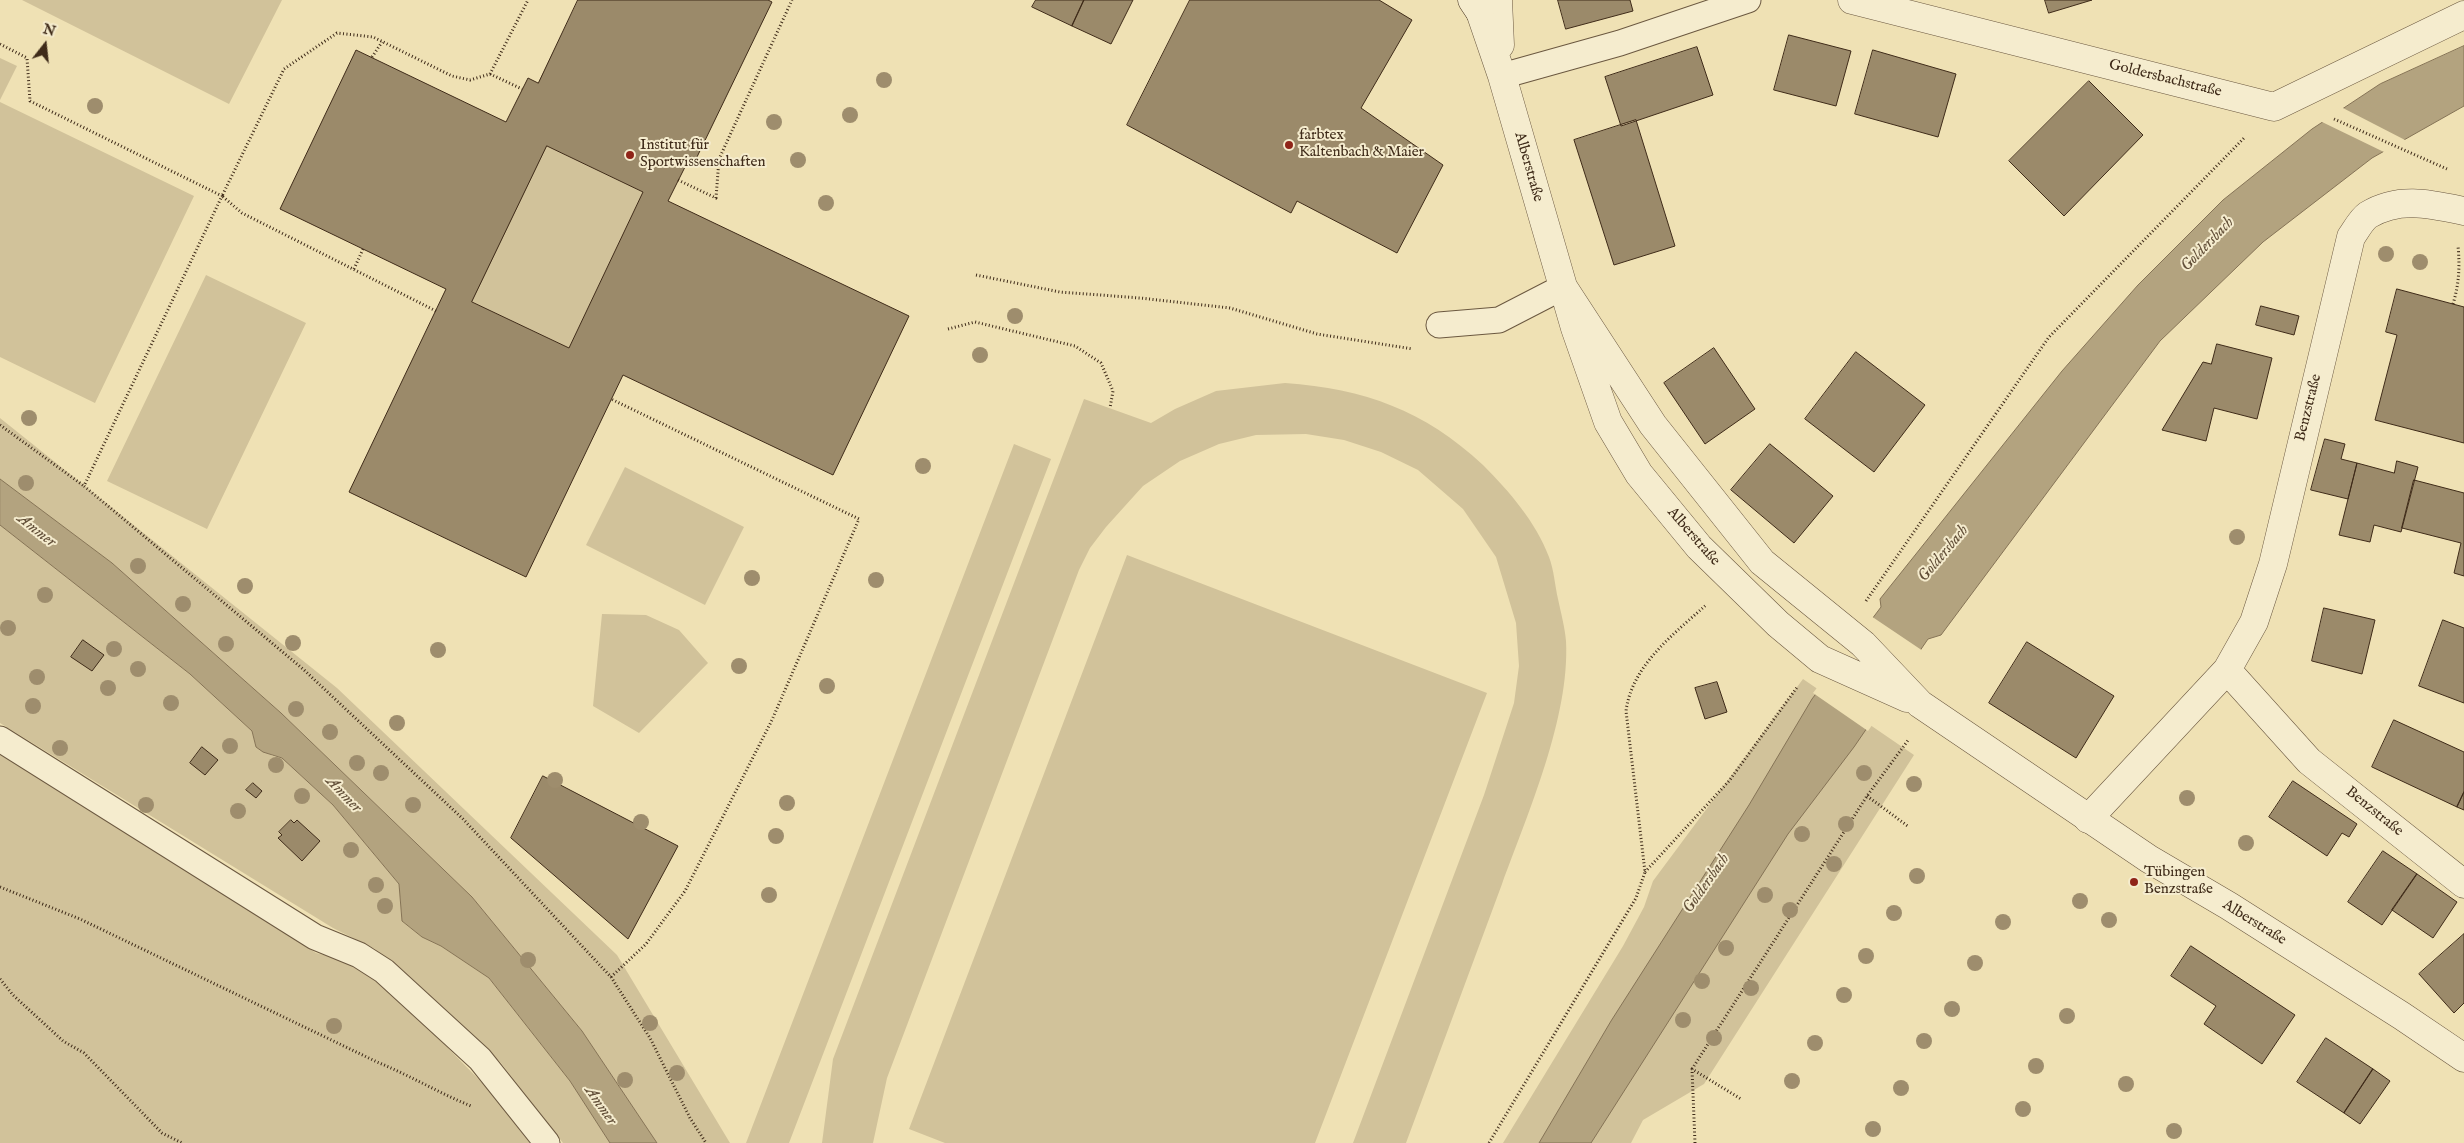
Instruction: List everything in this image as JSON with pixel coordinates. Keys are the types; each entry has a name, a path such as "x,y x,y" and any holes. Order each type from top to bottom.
{"street":[{"name":"Goldersbachstraße","path":"1852,0 2274,107"},
{"name":"Alberstraße","path":"1482,3 1563,287 1608,422 1639,474 1699,546 1734,584 1778,624 1823,660 1925,707 2149,859 2228,906 2402,1016 2464,1058"},
{"path":"2274,107 2464,15"},
{"name":"Benzstraße","path":"2088,818 2227,670 2254,622 2273,564 2351,237 2367,216 2398,203 2451,208"},
{"name":"Alberstraße","path":"1563,287 1653,425 1762,562 1854,637 1925,707"},
{"name":"Benzstraße","path":"2227,670 2309,761 2464,884"}],"lane":[{"path":"1502,76 1620,43 1748,0"},
{"path":"1439,325 1499,320 1563,287"},
{"path":"0,740 315,937 359,955 384,971 480,1059 547,1143"}],"path":[{"path":"490,74 528,0"},
{"path":"678,180 716,198 719,160 792,0"},
{"path":"84,486 284,69 337,33 373,37 452,76 470,80 490,74 522,89"},
{"path":"372,57 382,42"},
{"path":"0,44 27,58 30,101 222,196 242,213 436,311"},
{"path":"1854,637 2049,337 2274,107"},
{"path":"2341,120 2430,161"},
{"path":"2451,208 2460,265 2453,304"},
{"path":"354,269 363,249"},
{"path":"976,275 1060,292 1140,298 1230,308 1317,334 1421,351"},
{"path":"948,329 975,322 1075,346 1101,363 1113,391 1110,408"},
{"path":"611,399 860,519 772,720 685,892 646,944 611,977"},
{"path":"0,425 84,486 317,682 464,819 611,977 650,1038 690,1118 706,1143"},
{"path":"1645,872 1626,711 1628,694 1636,676 1660,649 1706,605 1734,584"},
{"path":"1489,1143 1614,938 1636,898 1645,872 1729,782 1803,679 1823,660"},
{"path":"1695,1143 1692,1069 1925,707"},
{"path":"1867,796 1909,827"},
{"path":"0,887 80,919 377,1062 407,1074 441,1094 474,1107"},
{"path":"0,979 13,995 64,1041 84,1053 162,1133 182,1143"},
{"path":"1692,1069 1741,1099"}],"shaded area":[{"path":"22,0 282,0 229,104"},
{"path":"0,58 17,66 0,100"},
{"path":"0,102 194,196 95,403 0,357"},
{"path":"547,146 643,192 569,348 472,302"},
{"path":"206,275 306,323 207,529 107,481"},
{"path":"1285,383 1341,391 1367,397 1392,406 1416,416 1438,430 1483,465 1521,508 1543,544 1552,567 1565,631 1565,670 1561,701 1545,764 1524,827 1406,1143 1353,1143 1484,795 1514,703 1519,666 1516,623 1496,557 1463,509 1418,470 1381,452 1344,440 1306,434 1256,435 1219,444 1180,461 1143,486 1090,548 1079,570 887,1078 873,1143 822,1143 833,1059 1084,399 1151,423 1175,409 1216,391"},
{"path":"0,418 337,688 617,955 730,1143 657,1143 582,1031 472,897 281,713 112,563 0,479"},
{"path":"1014,444 1051,459 789,1143 746,1143"},
{"path":"625,467 744,527 705,605 586,545"},
{"path":"0,525 190,674 252,731 256,747 273,756 282,758 333,805 399,884 402,921 422,937 441,946 489,978 570,1081 610,1143 563,1143 501,1063 443,1007 375,949 333,928 0,723"},
{"path":"1127,555 1487,693 1315,1143 945,1143 909,1129"},
{"path":"602,614 646,615 679,630 708,663 639,733 593,706"},
{"path":"1803,679 1914,755 1704,1084 1643,1120 1631,1143 1503,1143 1623,946 1644,907 1653,881"},
{"path":"0,753 316,953 345,960 386,985 500,1101 533,1143 0,1143"}],"water":[{"name":"Goldersbach","path":"2464,46 2464,106 2372,158 2263,242 2160,341 1941,635 1928,639 1854,747 1788,834 1591,1143 1539,1143 1611,1021 1749,805 1812,699 1881,607 1880,599 2062,371 2138,285 2223,200 2312,129 2380,84"},
{"name":"Ammer","path":"0,479 112,563 281,713 472,897 582,1031 657,1143 610,1143 570,1081 489,978 441,946 422,937 402,921 399,884 333,805 282,758 263,752 256,747 252,731 190,674 0,525"}],"pier":[{"path":"2341,107 2407,141 2386,153 2320,121"},
{"path":"1871,616 1923,651 1868,731 1813,693"}],"building":[{"path":"578,0 768,0 772,2 696,159 690,157 668,201 909,316 833,475 623,375 526,577 349,492 446,289 280,209 356,50 506,122 528,78 538,83","holes":["547,146 643,192 569,348 472,302"]},
{"path":"1036,0 1084,0 1072,26 1032,7"},
{"path":"1084,0 1133,0 1111,44 1072,26"},
{"name":"farbtex Kaltenbach & Maier","path":"1190,0 1379,0 1412,20 1361,108 1443,165 1397,253 1297,201 1291,213 1127,125"},
{"path":"1558,0 1630,0 1633,11 1566,29"},
{"path":"2045,0 2092,0 2049,13"},
{"path":"1789,35 1851,51 1836,106 1774,90"},
{"path":"1697,47 1713,95 1621,126 1605,77"},
{"path":"1873,50 1956,74 1938,137 1855,114"},
{"path":"2089,81 2143,135 2064,216 2009,161"},
{"path":"1636,120 1675,246 1614,265 1574,140"},
{"path":"2397,289 2464,307 2464,443 2375,420 2397,335 2386,332"},
{"path":"2261,306 2299,316 2294,335 2256,325"},
{"path":"2217,344 2272,358 2257,419 2214,408 2206,441 2162,430 2203,362 2211,364"},
{"path":"1714,348 1755,409 1705,444 1664,383"},
{"path":"1856,352 1925,405 1874,472 1805,419"},
{"path":"2325,439 2345,444 2341,459 2357,463 2348,499 2311,490"},
{"path":"1770,444 1833,496 1794,543 1731,490"},
{"path":"2397,461 2418,467 2401,532 2374,525 2370,542 2339,535 2357,463 2394,473"},
{"path":"2414,480 2464,493 2464,576 2454,573 2461,543 2402,528"},
{"path":"2324,608 2375,620 2362,674 2312,661"},
{"path":"2443,620 2464,628 2464,703 2419,686"},
{"path":"83,640 104,655 92,671 71,657"},
{"path":"2027,642 2114,696 2076,758 1989,703"},
{"path":"1717,682 1727,712 1705,719 1695,688"},
{"path":"2394,720 2464,752 2464,792 2457,807 2372,767"},
{"path":"202,747 218,760 205,775 190,763"},
{"path":"543,776 678,846 628,939 511,838"},
{"path":"2293,781 2357,824 2349,837 2342,833 2327,856 2269,817"},
{"path":"253,783 262,791 256,798 246,790"},
{"path":"2464,792 2464,810 2457,807"},
{"path":"291,820 294,823 297,820 320,841 302,861 278,838 282,835 279,832"},
{"path":"2383,851 2417,874 2382,925 2348,902"},
{"path":"2417,874 2457,902 2433,938 2392,910"},
{"path":"2464,934 2464,1003 2454,1013 2419,974"},
{"path":"2191,946 2295,1015 2262,1064 2204,1024 2216,1006 2171,976"},
{"path":"2326,1038 2373,1069 2344,1113 2297,1082"},
{"path":"2373,1069 2390,1081 2360,1124 2344,1113"}],"place":[{"name":"farbtex Kaltenbach & Maier","path":"1289,145"},
{"name":"Institut für Sportwissenschaften","path":"630,155"},
{"name":"Tübingen Benzstraße","path":"2134,882"}]}
